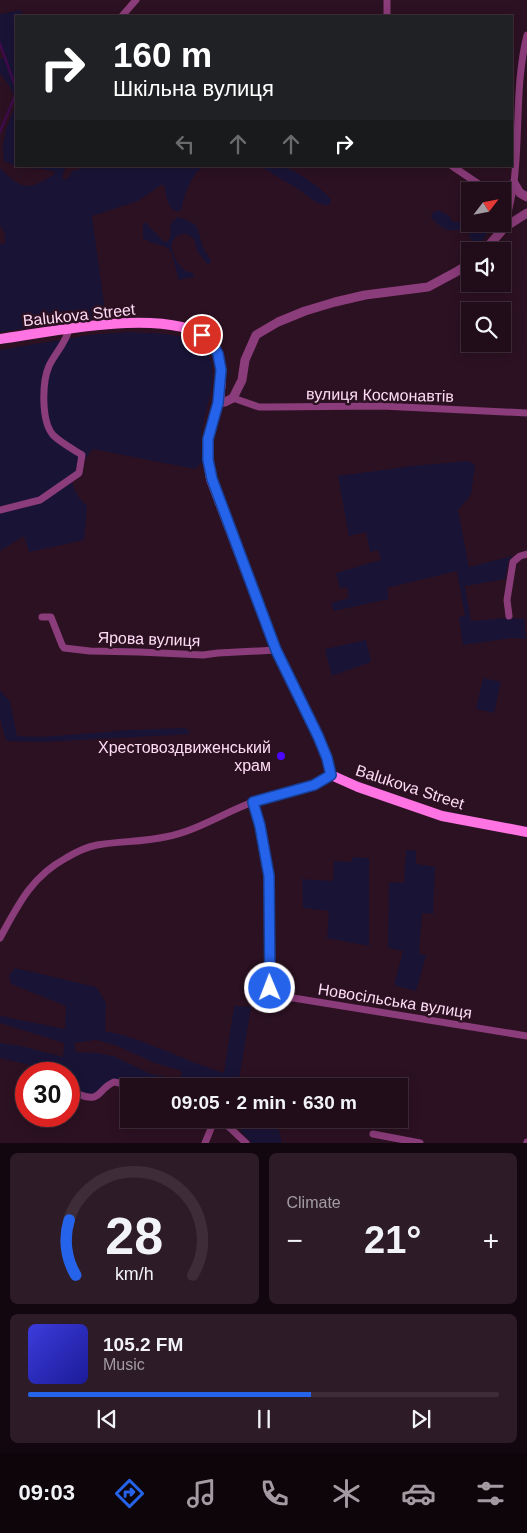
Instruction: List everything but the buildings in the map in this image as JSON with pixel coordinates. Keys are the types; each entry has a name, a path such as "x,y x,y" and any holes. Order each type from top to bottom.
{"main road":[{"name":"Balukova Street","path":"0,339 69,328 116,323 140,323 174,325 193,330 210,340 218,354 221,370 218,403 208,439 208,460 212,479 276,650 318,736 327,758 331,775 358,787 442,816 527,832"}],"street":[{"path":"123,15 136,0"},
{"path":"387,0 387,15"},
{"path":"511,196 514,183 520,84 527,35"},
{"path":"453,167 476,182"},
{"path":"514,183 520,193 527,197"},
{"path":"511,223 527,213"},
{"path":"492,242 501,232"},
{"path":"218,403 233,398 242,380 245,360 256,335 278,322 304,311 334,302 365,295 428,287 461,269"},
{"path":"0,510 40,500 79,473 82,456 52,434 46,418 44,391 49,366 67,338 69,328"},
{"name":"вулиця Космонавтів","path":"233,398 259,406 270,407 382,406 527,413"},
{"path":"509,616 507,600 513,562 520,556 527,554"},
{"name":"Ярова вулиця","path":"42,617 51,617 64,648 90,651 203,655 276,650"},
{"path":"0,938 27,890 46,871 78,851 96,846 165,837 188,831 253,802 314,785 331,775"},
{"name":"Новосільська вулиця","path":"253,802 260,826 269,876 270,982 272,992 281,996 527,1036"},
{"path":"80,1095 93,1098 114,1082 120,1083"},
{"path":"205,1143 211,1128"},
{"path":"230,1128 246,1143"},
{"path":"373,1134 420,1143"}],"shaded area":[{"path":"21,10 23,15 15,15 15,97 0,73 0,58 2,59 6,56 0,44 0,14"},
{"path":"15,106 15,166 4,161 3,147 6,129"},
{"path":"22,167 66,167 62,178 67,180 72,171 86,167 203,167 192,180 186,192 181,210 176,212 173,210 167,200 164,185 161,185 138,201 92,216 106,319 0,332 0,242 3,245 5,234 0,225 0,168 21,185 27,186 33,186 56,173"},
{"path":"262,167 285,167 296,172 328,196 331,200 329,205 315,201"},
{"path":"439,210 449,216 453,222 461,222 461,229 445,229 431,217 432,213"},
{"path":"178,217 191,222 197,228 203,247 211,262 208,265 201,256 192,237 186,234 179,235 172,243 173,253 182,268 193,273 194,277 179,280 169,249 143,238 143,225 145,222 164,242 168,241 172,222"},
{"path":"468,232 487,232 481,242 472,242"},
{"path":"130,332 167,334 188,339 201,346 209,355 213,379 201,435 202,462 195,469 93,449 76,471 73,483 74,490 87,506 84,540 29,552 24,536 0,551 0,350 89,335"},
{"path":"468,461 475,465 471,495 458,510 469,567 512,556 508,562 505,579 465,586 471,621 507,618 524,619 526,639 511,638 463,645 459,617 465,616 457,571 387,588 389,599 334,611 331,603 349,598 347,587 340,588 336,573 381,560 378,550 370,552 366,532 349,536 338,476"},
{"path":"366,640 371,662 332,676 325,649"},
{"path":"483,678 501,682 494,713 476,709"},
{"path":"0,690 10,702 17,736 42,737 186,728 190,734 44,742 6,741 0,718"},
{"path":"406,850 416,851 416,864 435,867 433,914 422,913 419,954 426,955 416,991 394,985 403,951 388,948 389,882 404,883"},
{"path":"352,857 369,858 369,946 327,938 329,911 303,908 302,879 333,881 334,861 352,862"},
{"path":"15,968 96,987 106,1003 105,1031 135,1039 224,1073 234,1006 251,1007 239,1078 180,1078 182,1071 155,1063 115,1045 96,1040 74,1043 76,1052 113,1056 151,1074 170,1078 120,1078 120,1080 99,1091 89,1093 80,1090 80,1062 17,1062 0,1058 0,1043 21,1046 63,1057 64,1043 0,1023 0,1016 65,1029 66,1006 11,984 9,975"},
{"path":"240,1128 277,1128 282,1143 252,1143 241,1132"}],"waterway":[{"path":"0,44 15,85"},
{"path":"0,132 15,95"}],"place":[{"name":"Хрестовоздвиженський храм","path":"281,756"}],"route":[{"path":"202,335 210,340 218,354 221,370 218,403 208,439 208,460 212,479 276,650 318,736 327,758 331,775 314,785 253,802 260,826 269,876 270,988"}]}
